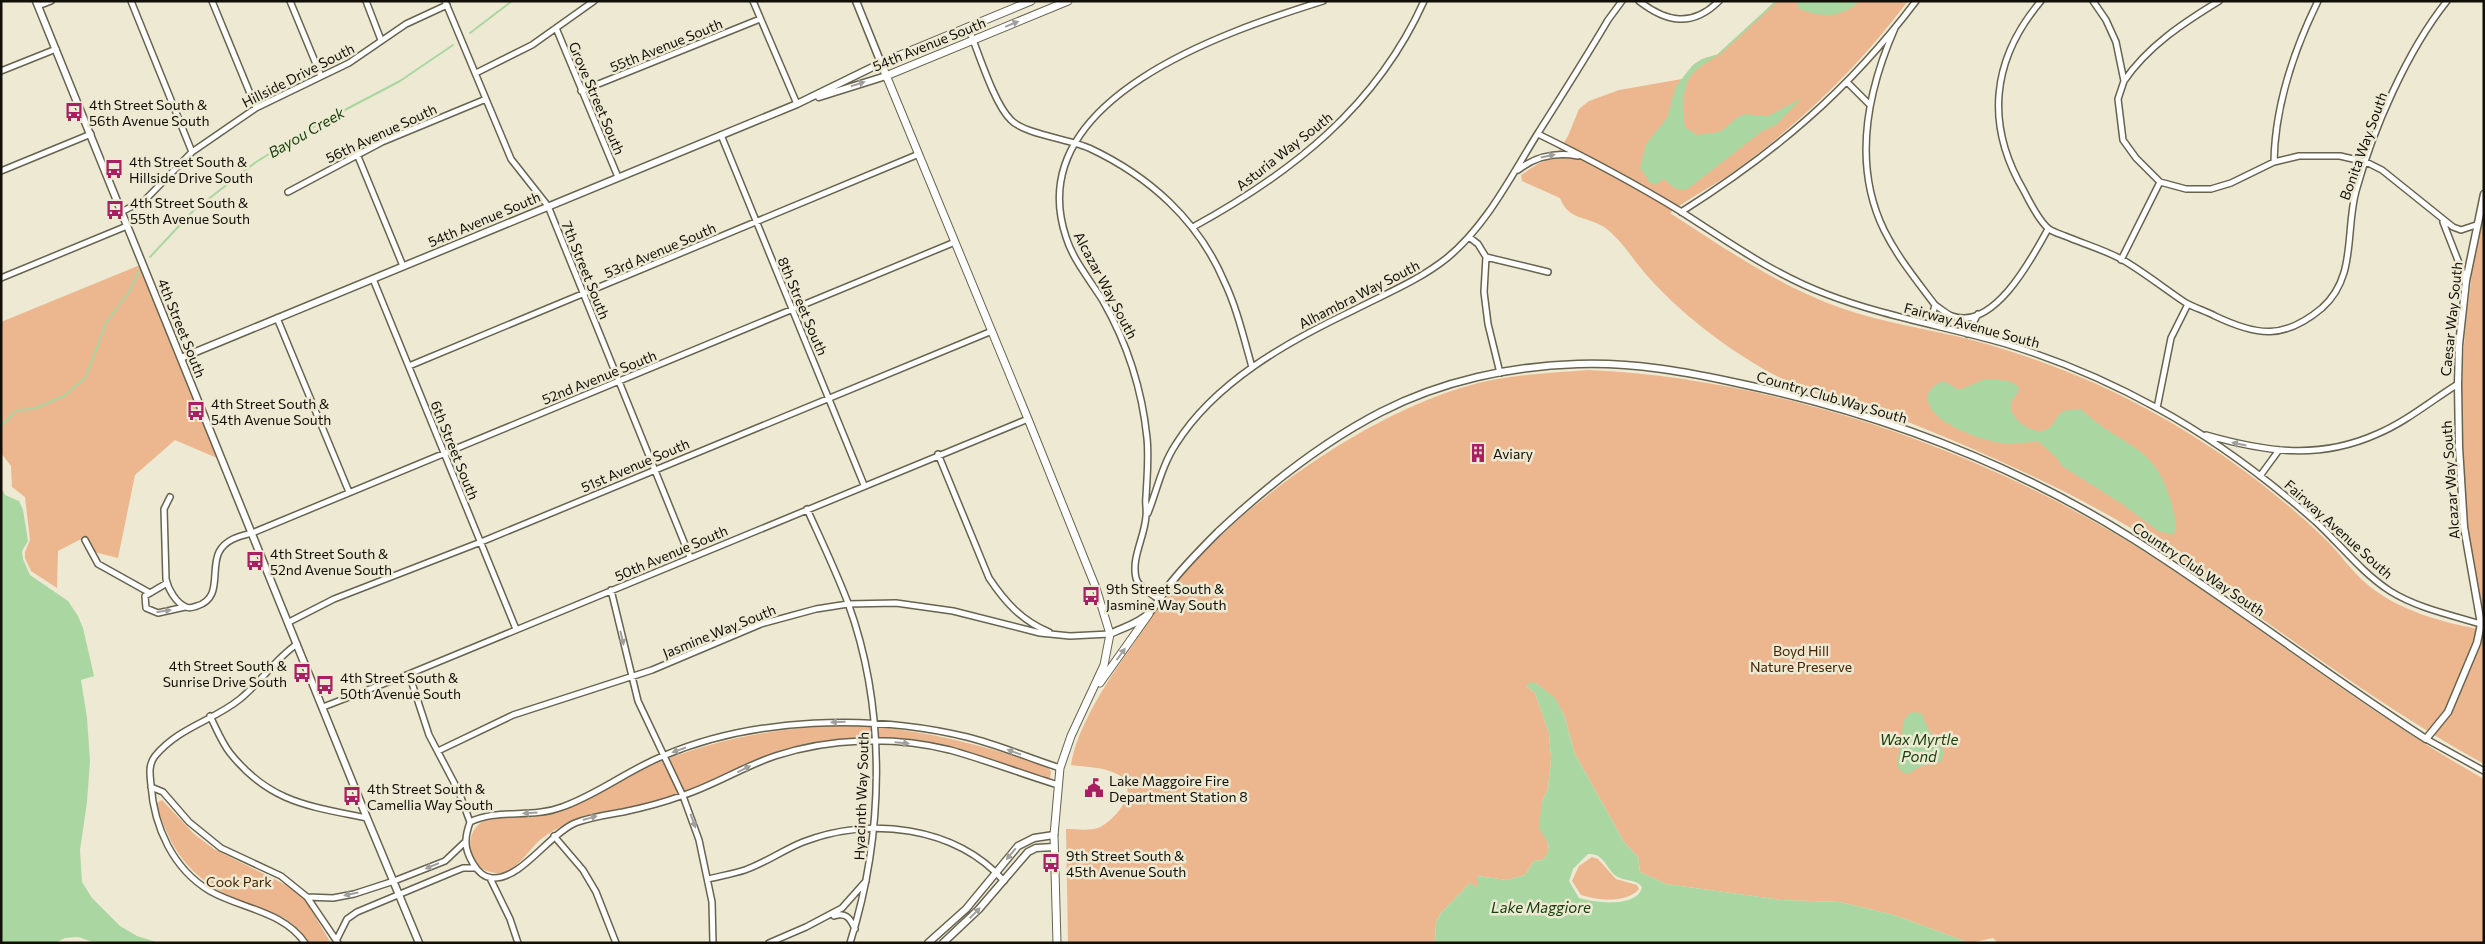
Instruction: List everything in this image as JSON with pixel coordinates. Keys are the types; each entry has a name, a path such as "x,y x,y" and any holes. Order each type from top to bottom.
{"main road":[{"name":"54th Avenue South","path":"881,63 1031,1"},
{"name":"54th Avenue South","path":"886,76 1068,1"},
{"path":"881,63 1096,588 1110,634 1104,666 1071,736 1060,768 1054,835 1057,943"},
{"path":"1092,693 1149,614"}],"street":[{"path":"37,4 51,1"},
{"path":"131,1 192,152"},
{"path":"212,1 256,108"},
{"path":"290,1 321,76"},
{"path":"366,1 381,40"},
{"path":"476,73 532,45 594,1"},
{"path":"753,1 796,104"},
{"path":"856,1 881,63"},
{"name":"Alcazar Way South","path":"1158,599 1146,591 1136,578 1137,557 1146,516 1147,439 1135,375 1114,322 1073,255 1062,221 1059,204 1066,164 1076,142 1088,124 1104,106 1130,85 1162,65 1230,34 1323,1"},
{"name":"Asturia Way South","path":"1193,227 1269,182 1309,150 1349,113 1370,90 1397,53 1424,1"},
{"name":"Alhambra Way South","path":"1146,516 1167,460 1190,422 1252,368 1326,323 1409,284 1448,256 1469,236 1515,172 1608,20 1622,1"},
{"path":"1639,1 1655,13 1678,19 1701,14 1719,1"},
{"path":"1682,212 1766,155 1812,116 1847,82 1895,28 1916,1"},
{"path":"1895,28 1884,54 1869,104 1866,154 1874,203 1894,249 1936,305 1952,316 1968,318 1986,311 2012,286 2028,264 2048,229 2015,176 2004,149 1998,106 2004,67 2011,46 2022,26 2041,1"},
{"path":"2093,1 2106,20 2116,42 2124,82"},
{"path":"2219,1 2175,29 2150,50 2124,82 2118,99 2123,140 2136,158 2160,182 2186,189 2211,189 2231,183 2274,162 2299,156 2322,154 2366,162 2395,179 2452,228 2461,230 2476,225"},
{"path":"2274,162 2275,139 2285,85 2303,32 2318,1"},
{"name":"Bonita Way South","path":"2048,229 2122,260 2188,304 2240,328 2262,332 2281,331 2295,326 2322,308 2336,292 2346,269 2351,244 2354,203 2382,115 2414,50 2447,1"},
{"name":"Hillside Drive South","path":"122,212 145,200 192,152 256,108 349,63 406,24 446,3"},
{"name":"7th Street South","path":"446,3 511,159 548,206 690,557"},
{"name":"4th Street South","path":"37,4 289,622 366,818 419,943"},
{"name":"55th Avenue South","path":"581,91 760,19"},
{"path":"968,27 1000,105 1012,121 1021,127 1076,142 1128,168 1166,197 1193,227 1224,280 1252,368"},
{"name":"Grove Street South","path":"556,28 618,177"},
{"path":"1,71 56,49"},
{"name":"54th Avenue South","path":"181,358 796,104 881,63"},
{"name":"54th Avenue South","path":"796,104 886,76"},
{"path":"1847,82 1869,104"},
{"name":"56th Avenue South","path":"288,192 358,154 486,99"},
{"path":"1,171 91,134"},
{"name":"Fairway Avenue South","path":"1538,134 1585,157 1682,212 1727,243 1823,293 1886,314 2004,344 2081,371 2157,408 2201,434 2260,476 2316,523 2374,580 2392,592 2417,605 2482,624"},
{"name":"8th Street South","path":"721,135 864,485"},
{"path":"358,154 403,266"},
{"name":"53rd Avenue South","path":"409,366 919,154"},
{"path":"1515,172 1532,160 1555,154 1585,157"},
{"path":"2122,260 2160,182"},
{"name":"Caesar Way South","path":"2201,434 2232,442 2279,450 2302,452 2326,449 2378,434 2458,384 2459,345 2466,281 2476,225 2484,194"},
{"path":"2442,219 2466,281"},
{"path":"1,278 127,226"},
{"path":"1469,236 1478,244 1486,257 1484,292 1488,324 1500,373"},
{"name":"52nd Avenue South","path":"150,593 144,601 146,608 158,613 201,605 211,595 215,583 219,552 226,543 955,242"},
{"path":"1486,257 1548,272"},
{"name":"6th Street South","path":"373,279 516,629"},
{"path":"2157,408 2171,338 2188,304"},
{"path":"1930,324 1936,305"},
{"path":"1967,334 1979,314"},
{"path":"277,318 350,492"},
{"name":"51st Avenue South","path":"289,622 334,599 481,542 655,468 992,331"},
{"name":"Country Club Way South","path":"1149,614 1158,599 1186,565 1272,484 1317,451 1383,411 1423,394 1523,368 1579,364 1637,366 1702,375 1798,397 1900,428 1978,459 2076,506 2132,538 2222,598 2367,701 2426,739 2484,772"},
{"name":"Alcazar Way South","path":"2426,739 2448,712 2477,643 2482,624 2464,527 2459,446 2458,384"},
{"name":"50th Avenue South","path":"323,707 408,674 938,454 1028,419"},
{"path":"2260,476 2279,450"},
{"path":"938,454 989,578 999,593 1020,615 1036,626 1054,634"},
{"path":"170,497 164,510 167,583 175,597 185,607"},
{"name":"Hyacinth Way South","path":"806,509 848,604 866,670 874,722 873,827 867,880 850,943"},
{"path":"85,540 98,564 150,593 167,583"},
{"path":"611,590 631,678 641,708 683,796 699,840 712,902 713,943"},
{"name":"Jasmine Way South","path":"438,752 513,715 631,678 676,661 761,624 789,615 848,604 896,603 925,606 960,613 1016,629 1070,636 1110,634"},
{"path":"1110,634 1149,614"},
{"path":"297,644 287,650 258,684 238,701 187,729 153,758 150,769 154,810 168,847 179,864 193,878 228,899 287,923 306,943"},
{"path":"307,897 333,898 354,894 394,881 445,861 465,842 470,822 459,792 425,726 408,674"},
{"path":"210,716 230,752 250,774 275,794 300,804 366,818"},
{"path":"470,822 493,814 537,813 560,808 663,756 695,745 763,728 839,722 874,722 903,725 968,737 1060,768"},
{"path":"490,878 502,877 517,869 554,836 588,818 651,806 683,796 775,756 822,745 875,741 948,750 1058,785"},
{"path":"151,788 162,792 189,822 221,848 281,876 307,897 337,941"},
{"path":"708,879 745,870 804,842 825,835 873,827 917,833 948,842 969,852 1004,880"},
{"path":"928,943 966,909 1009,856 1026,841 1054,835"},
{"path":"554,836 583,870 592,885 616,943"},
{"path":"465,842 476,868 490,878 510,919 518,943"},
{"path":"943,943 979,909 1028,852 1036,848 1054,847"},
{"path":"337,941 348,918 358,912 399,893 458,870 476,868"},
{"path":"769,943 826,918 842,908 867,880"},
{"path":"826,918 845,915 849,918 855,929"}],"green space":[{"path":"1775,1 1908,1 1890,25 1851,69 1809,111 1740,167 1670,213 1774,278 1818,299 1873,318 1972,340 2019,354 2088,380 2132,401 2221,454 2263,485 2304,519 2362,580 2380,594 2423,615 2453,624 2484,630 2484,764 2376,698 2171,553 2109,516 2027,473 1942,436 1901,419 1813,392 1767,371 1721,342 1679,308 1660,290 1610,231 1597,223 1573,214 1563,205 1560,198 1522,181 1521,175 1539,163 1554,158 1568,136 1579,109 1589,101 1619,90 1682,79 1693,65 1702,59 1719,54"},
{"path":"2484,209 2484,619 2467,526 2461,406 2470,288"},
{"path":"140,265 217,458 175,440 135,475 118,558 94,552 87,536 58,551 57,588 31,571 25,558 25,552 30,540 25,497 12,487 11,466 1,453 1,322"},
{"name":"Boyd Hill Nature Preserve","path":"1588,370 1661,376 1735,388 1809,405 1883,428 1955,454 2025,485 2091,520 2154,558 2399,727 2484,779 2484,943 1998,943 1993,938 1970,943 1894,915 1840,902 1781,900 1666,884 1640,872 1638,857 1624,842 1575,754 1564,715 1555,699 1536,683 1527,687 1535,693 1549,733 1551,758 1548,789 1542,802 1549,852 1543,860 1534,861 1525,875 1507,880 1477,876 1477,888 1470,883 1441,913 1436,922 1435,943 1068,943 1066,829 1098,828 1112,819 1124,804 1127,795 1127,787 1124,780 1117,774 1106,770 1071,765 1080,733 1106,684 1156,610 1179,580 1206,550 1238,520 1309,465 1348,440 1387,419 1426,401 1479,383 1526,375"},
{"path":"853,725 928,734 976,745 1048,767 1051,772 1050,778 945,747 881,738 848,739 813,744 775,753 699,786 673,795 643,804 579,818 544,837 518,863 506,872 490,872 483,869 473,857 470,842 472,834 476,827 488,819 537,816 559,811 639,771 665,760 717,743 771,732"},
{"name":"Cook Park","path":"162,800 194,834 214,849 288,886 305,900 331,943 310,943 289,921 229,896 200,877 178,853 162,822 156,803"},
{"path":"1592,857 1598,859 1616,879 1637,885 1639,889 1627,897 1611,900 1581,895 1572,881 1579,866"}],"water":[{"path":"1796,1 1860,1 1846,11 1824,15 1799,9"},
{"path":"1719,54 1696,70 1685,89 1683,112 1685,127 1697,135 1720,132 1744,114 1768,116 1802,98 1776,125 1761,132 1689,188 1678,189 1664,179 1655,185 1650,183 1640,168 1646,144 1667,118 1676,86 1693,65 1702,59"},
{"path":"1985,379 2009,381 2018,386 2019,391 2012,401 2011,409 2019,422 2030,429 2042,431 2048,429 2062,412 2081,409 2096,422 2147,457 2157,469 2165,484 2172,505 2175,520 2173,535 2158,531 2125,506 2062,466 2057,458 2039,442 2009,444 1986,440 1946,422 1935,414 1929,405 1929,392 1939,383 1944,381 1959,390"},
{"path":"1,487 5,495 19,501 23,510 28,541 22,551 23,559 30,575 68,601 78,616 83,628 94,676 81,680 87,718 90,761 87,802 80,850 82,882 92,898 120,926 137,936 159,943 96,943 78,937 65,938 55,943 1,943"},
{"name":"Lake Maggiore","path":"1530,682 1536,683 1555,698 1564,715 1575,754 1624,842 1638,857 1640,872 1666,884 1781,900 1840,902 1894,915 1970,943 1435,943 1436,922 1441,913 1470,883 1477,887 1477,876 1507,880 1525,875 1534,861 1543,860 1548,851 1547,841 1539,829 1542,802 1548,789 1551,758 1549,733 1535,693 1527,687","holes":["1588,854 1601,858 1616,876 1639,884 1642,887 1639,894 1633,898 1615,902 1579,898 1569,881 1573,869"]},
{"name":"Wax Myrtle Pond","path":"1912,712 1921,713 1929,730 1944,751 1941,762 1921,766 1908,774 1900,770 1898,758 1905,718"}],"waterway":[{"name":"Bayou Creek","path":"470,33 512,1"},
{"path":"1719,54 1777,1"},
{"name":"Bayou Creek","path":"150,257 193,211 256,162 320,123 400,81 453,45"},
{"name":"Bayou Creek","path":"1,426 16,411 36,408 64,396 86,377 106,323 129,292 139,271"}],"place":[{"name":"4th Street South & 56th Avenue South","path":"74,112"},
{"name":"4th Street South & Hillside Drive South","path":"114,169"},
{"name":"4th Street South & 55th Avenue South","path":"115,210"},
{"name":"4th Street South & 54th Avenue South","path":"196,411"},
{"name":"Aviary","path":"1478,453"},
{"name":"4th Street South & 52nd Avenue South","path":"255,561"},
{"name":"9th Street South & Jasmine Way South","path":"1091,596"},
{"name":"4th Street South & Sunrise Drive South","path":"302,673"},
{"name":"4th Street South & 50th Avenue South","path":"325,685"},
{"name":"Lake Maggoire Fire Department Station 8","path":"1094,788"},
{"name":"4th Street South & Camellia Way South","path":"352,796"},
{"name":"9th Street South & 45th Avenue South","path":"1051,863"}]}
